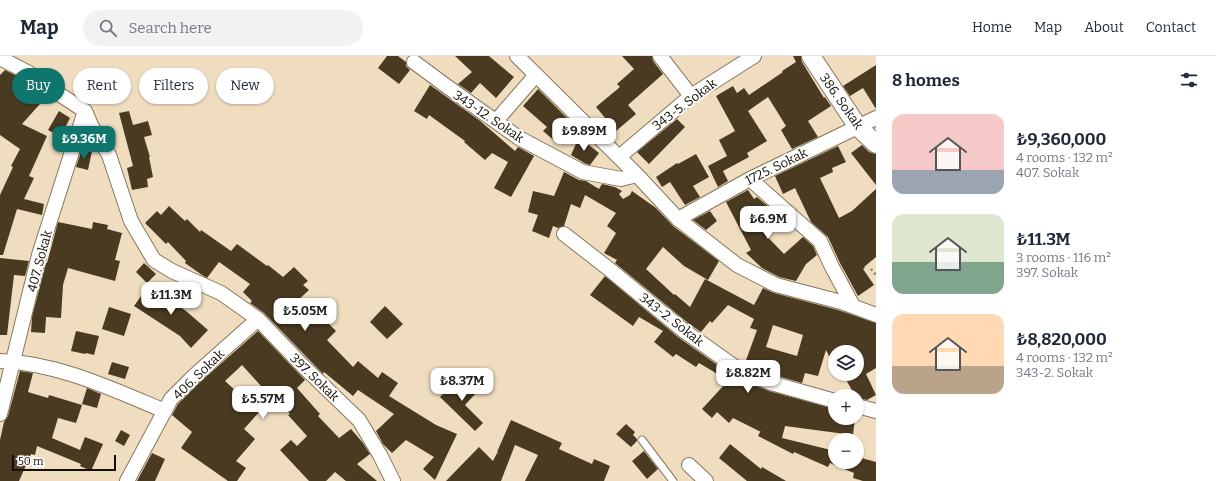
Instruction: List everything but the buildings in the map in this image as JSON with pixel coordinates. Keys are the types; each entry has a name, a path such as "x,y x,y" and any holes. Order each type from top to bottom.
{"street":[{"path":"517,56 638,175 678,219 737,265 776,285 841,302 876,315"},
{"path":"660,56 691,96"},
{"name":"343-5. Sokak","path":"618,157 691,96 754,56"},
{"name":"386. Sokak","path":"811,56 858,127 876,144"},
{"path":"1,59 29,73 85,111"},
{"name":"343-12. Sokak","path":"414,62 520,138 583,172 622,179 638,175"},
{"path":"496,121 536,75"},
{"name":"397. Sokak","path":"85,111 91,125 109,154 131,221 154,260 172,271 221,293 258,319 303,366 359,420 380,455 393,481"},
{"name":"407. Sokak","path":"0,414 7,361 85,111"},
{"name":"1725. Sokak","path":"678,219 750,179 876,118"},
{"path":"750,179 820,241 832,268 853,306"},
{"name":"343-2. Sokak","path":"564,234 683,330 738,369 771,383 828,399"},
{"name":"406. Sokak","path":"127,481 171,399 194,376 258,319"},
{"path":"7,361 68,372 112,388 165,411"},
{"path":"864,408 876,411"},
{"path":"689,464 706,481"}],"lane":[{"path":"642,440 672,481"}],"path":[{"path":"871,269 876,275"}]}
